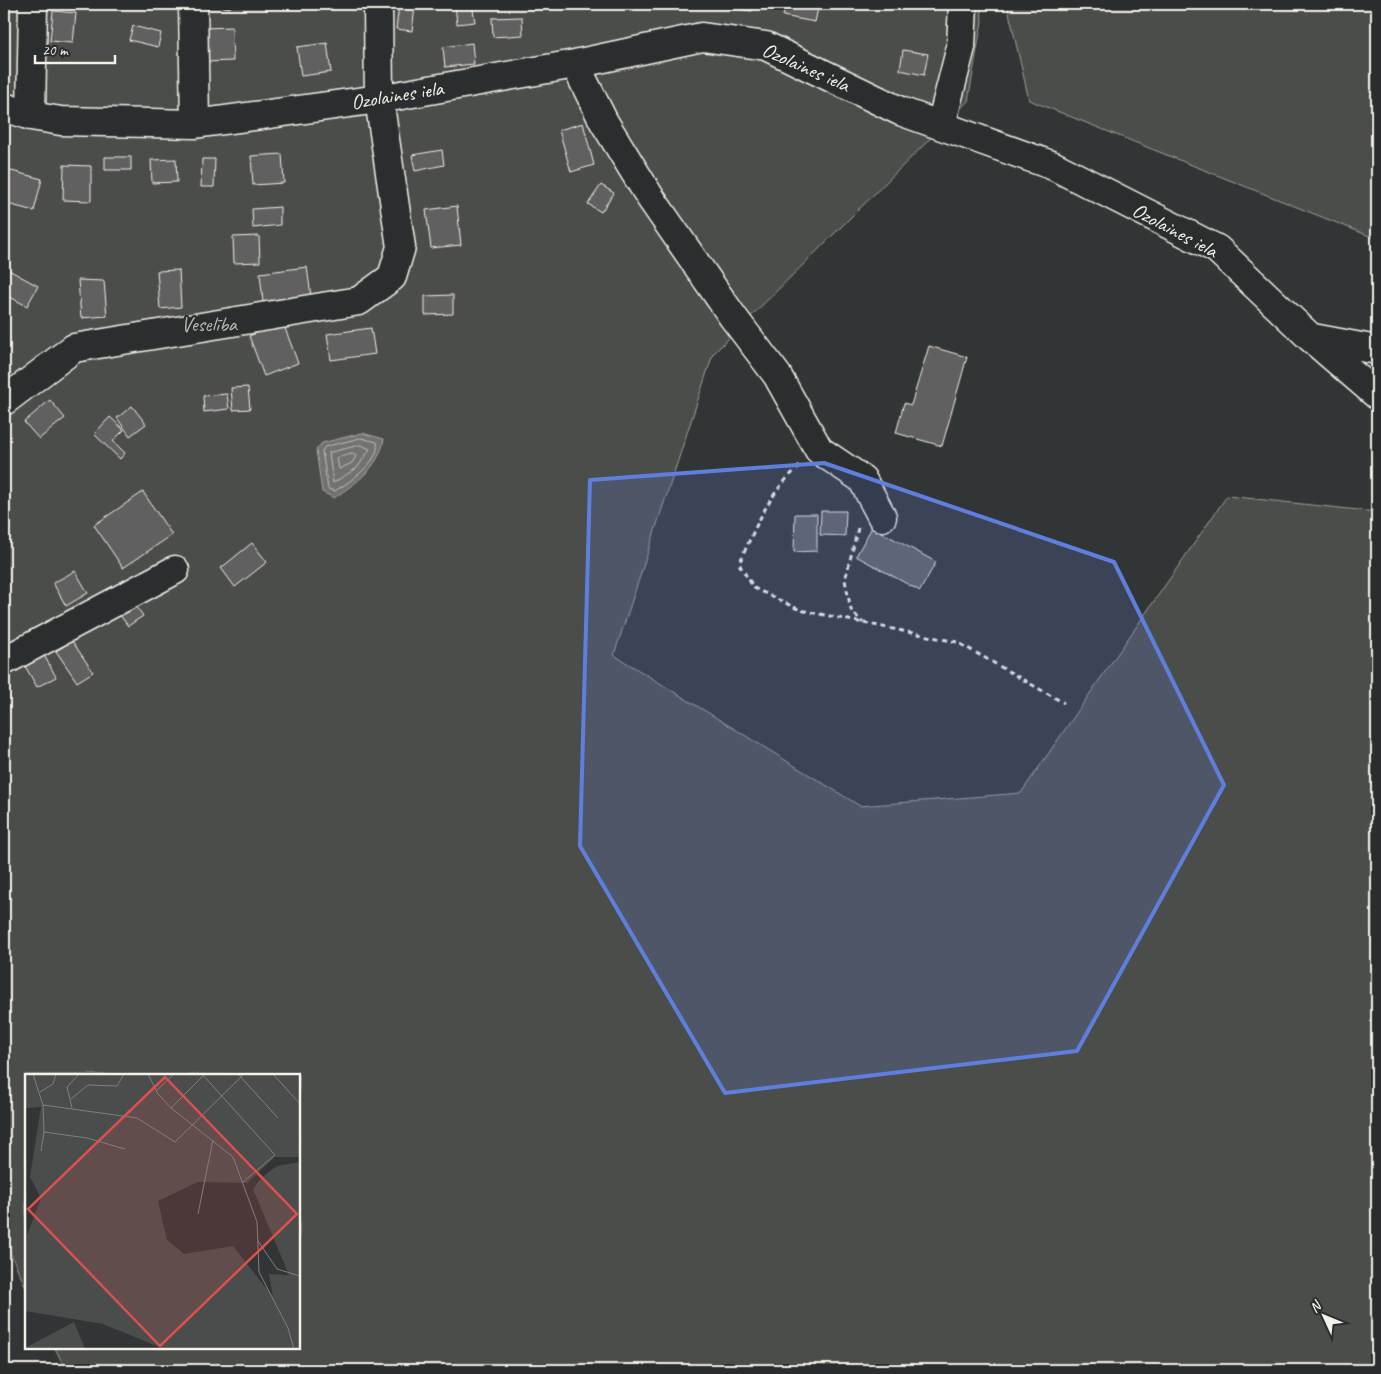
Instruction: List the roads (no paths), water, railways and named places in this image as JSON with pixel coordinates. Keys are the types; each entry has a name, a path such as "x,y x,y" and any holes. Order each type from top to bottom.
{"street":[{"path":"31,116 32,4"},
{"path":"193,4 195,124"},
{"path":"4,401 74,348 359,301 392,277 401,247 379,99 378,4"},
{"path":"941,125 961,47 963,4"},
{"name":"Ozolaines iela","path":"4,107 31,116 61,121 195,124 379,99 575,64 702,37 766,46 900,111 1054,166 1217,250 1311,338 1377,395"},
{"path":"575,64 604,122 650,197 732,317 778,375 819,450 862,479 877,507"},
{"path":"1311,338 1377,350"},
{"path":"4,661 175,570"}],"water":[{"path":"362,433 384,439 372,466 359,480 334,498 322,492 316,450 322,443"}],"park label":[{"name":"Veselība","path":"209,324"}]}
